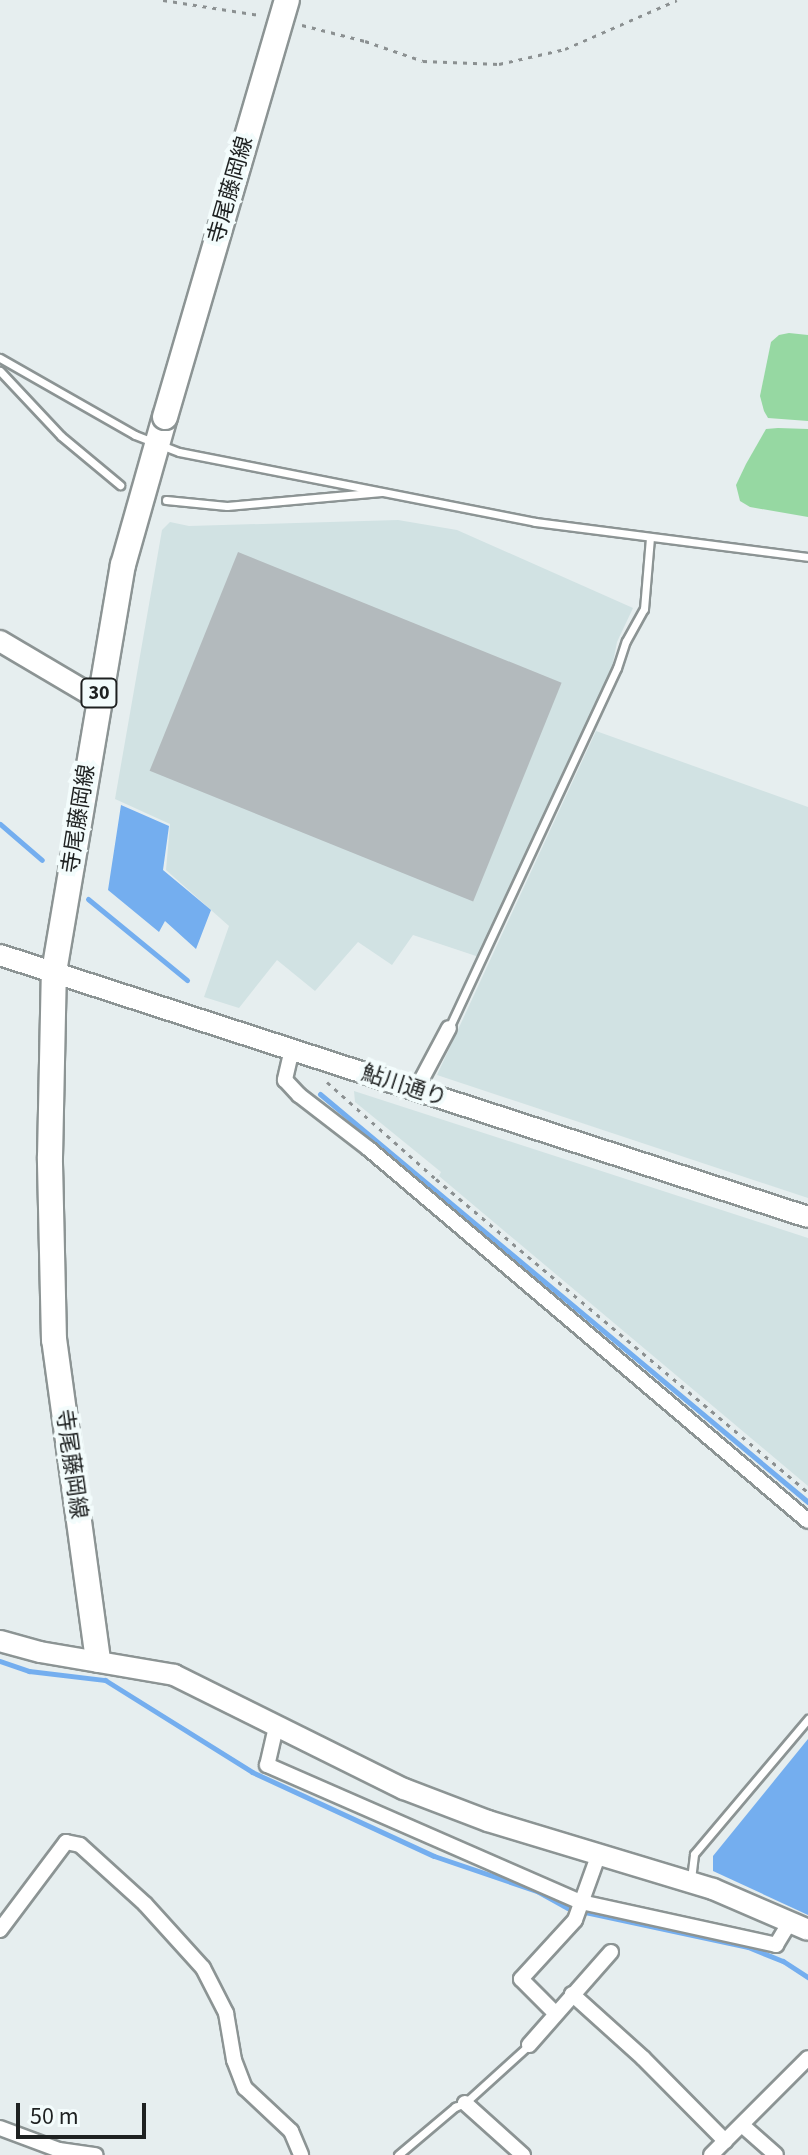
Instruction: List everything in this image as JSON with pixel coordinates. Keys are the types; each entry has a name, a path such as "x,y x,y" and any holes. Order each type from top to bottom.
{"main road":[{"name":"寺尾藤岡線","path":"98,1660 54,1340 50,1157 54,972 123,565 287,0"}],"street":[{"path":"0,641 98,699"},
{"name":"鮎川通り","path":"0,955 808,1217"},
{"path":"416,1090 449,1028"},
{"path":"292,1049 285,1080 299,1095 369,1149 808,1521"},
{"path":"0,1641 40,1652 174,1675 404,1789 488,1821 691,1882 799,1926 776,1945 581,1902 267,1765 276,1727"},
{"path":"0,1930 66,1842 80,1845 145,1904 203,1968 226,2013 234,2060 245,2088 291,2131 301,2155"},
{"path":"555,2013 521,1979 575,1920 598,1856"},
{"path":"529,2045 611,1952"},
{"path":"572,1994 643,2058 725,2141"},
{"path":"711,2155 808,2058"},
{"path":"465,2103 523,2155"},
{"path":"742,2125 776,2155"},
{"path":"0,2128 59,2150 94,2155"}],"lane":[{"path":"0,358 157,444 235,464 392,491 535,522 808,557"},
{"path":"0,371 61,436 120,485"},
{"path":"166,500 227,506 392,491"},
{"path":"449,1028 617,668 626,641 644,609 650,538"},
{"path":"691,1882 694,1854 808,1719"},
{"path":"398,2155 455,2107 465,2103 529,2045"}],"path":[{"path":"163,0 268,17"},
{"path":"296,24 365,41 423,61 499,64 565,49 677,0"},
{"path":"320,1075 436,1179 808,1492"}],"shaded area":[{"path":"398,520 457,530 633,608 617,642 611,673 479,957 413,935 392,965 358,942 315,991 277,960 239,1008 204,997 229,926 166,870 170,824 115,799 162,530 170,522 189,526"},
{"path":"596,731 808,807 808,1198 437,1075"},
{"path":"354,1091 808,1238 808,1486 439,1176 441,1172 355,1102"}],"green space":[{"path":"779,335 808,335 808,421 768,418 760,396 771,342"},
{"path":"766,429 808,429 808,517 750,507 740,501 736,485 746,464"}],"water":[{"path":"121,805 169,826 163,870 211,910 196,949 165,921 159,932 108,890"},
{"path":"808,1739 808,1915 713,1871 713,1856"}],"building":[{"path":"238,552 562,683 473,902 150,771"}],"waterway":[{"path":"0,824 42,860"},
{"path":"88,899 187,980"},
{"path":"320,1094 808,1502"},
{"path":"0,1661 29,1671 105,1680 252,1772 434,1856 537,1891 568,1908"},
{"path":"585,1912 748,1947 783,1961 808,1977"}]}
